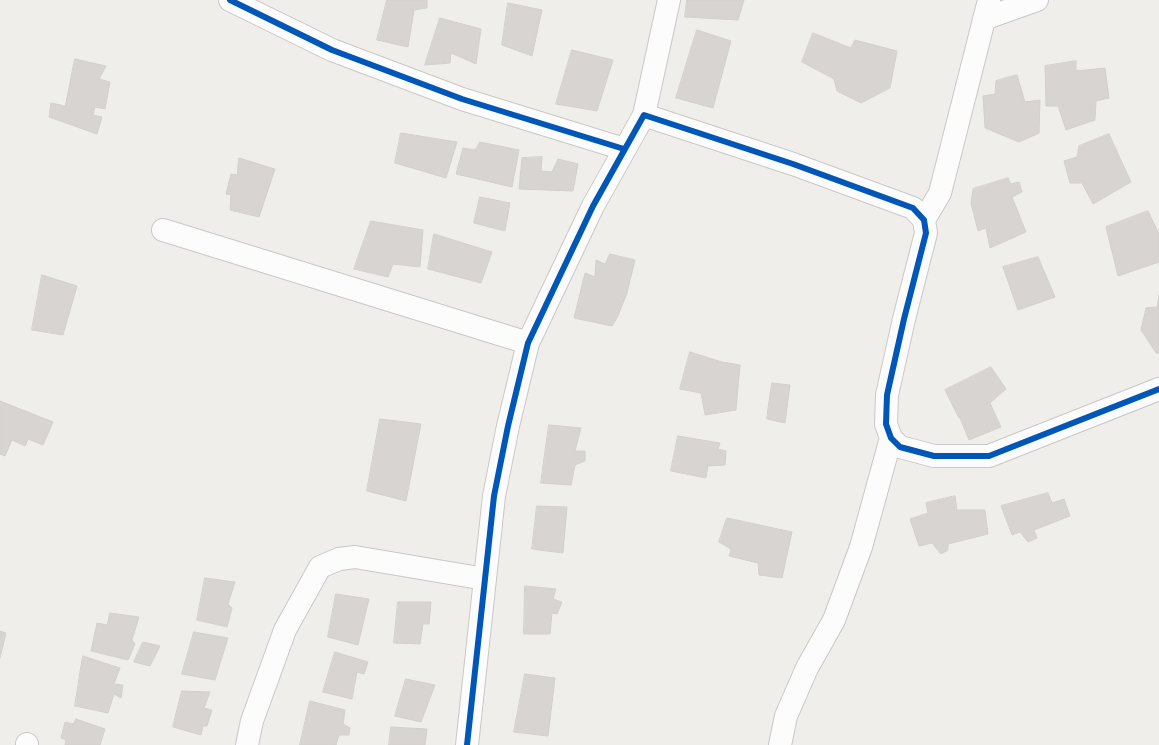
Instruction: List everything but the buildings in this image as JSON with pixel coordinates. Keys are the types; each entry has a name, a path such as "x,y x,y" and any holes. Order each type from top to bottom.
{"street":[{"path":"230,0 346,56 462,99 624,149"},
{"path":"467,745 494,496 508,426 528,343 593,206 644,115 669,0"},
{"path":"924,220 940,193 986,10 1038,0"},
{"path":"644,115 793,164 913,208 924,220 926,233 904,319 887,395 886,424 891,438 900,447 934,456 989,456 1159,389"},
{"path":"163,230 528,343"},
{"path":"780,745 786,716 807,668 834,620 861,547 891,438"},
{"path":"247,745 252,722 285,630 320,567 339,559 355,557 485,579"}],"cycle path":[{"path":"230,0 332,50 462,99 624,149"},
{"path":"467,745 494,496 508,426 528,343 593,206 644,115 793,164 913,208 924,220 926,233 904,319 887,395 886,424 891,438 900,447 934,456 989,456 1159,389"}]}
